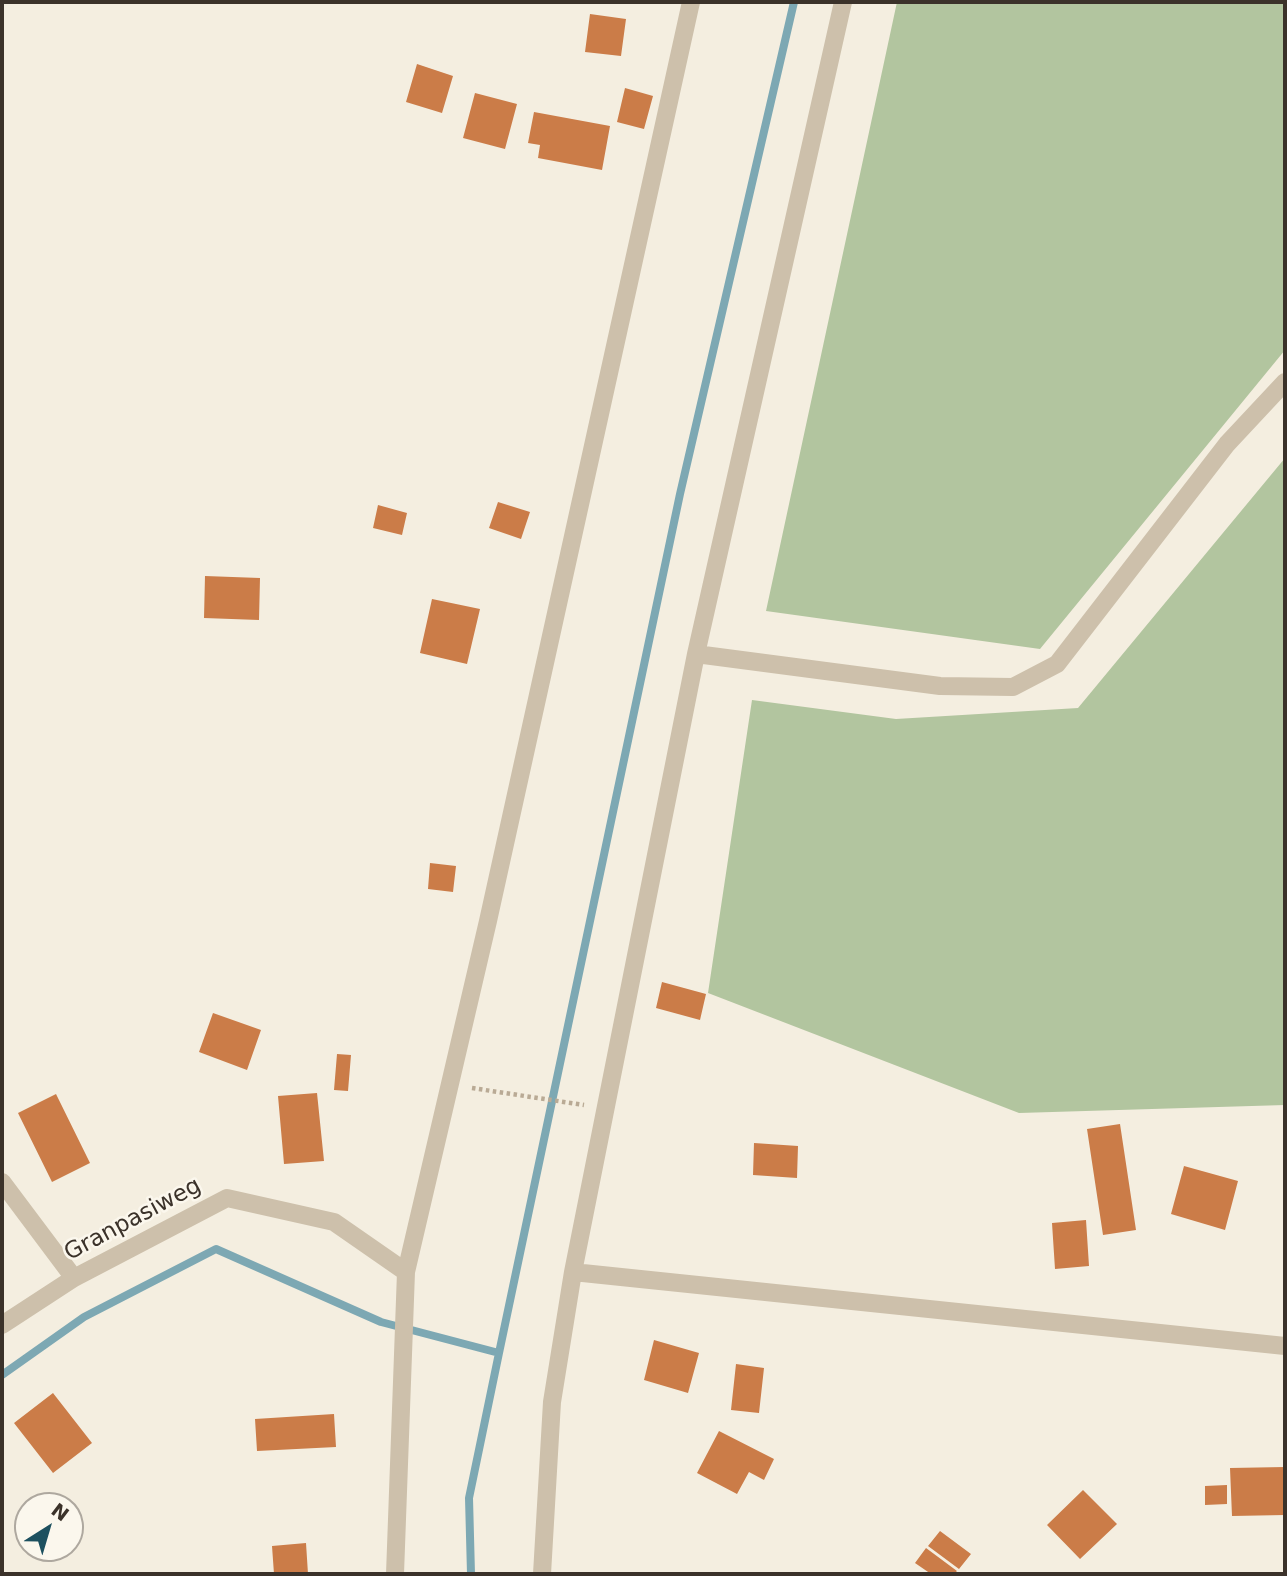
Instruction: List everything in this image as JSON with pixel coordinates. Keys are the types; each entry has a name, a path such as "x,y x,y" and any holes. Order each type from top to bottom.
{"street":[{"path":"395,1574 406,1272 691,2"},
{"path":"542,1574 552,1402 573,1272 696,654 843,2"},
{"path":"696,654 940,686 1013,687 1056,664 1227,444 1285,382"},
{"path":"2,1182 74,1278"},
{"name":"Granpasiweg","path":"2,1325 74,1278 227,1198 334,1222 406,1272"},
{"path":"573,1272 1285,1346"}],"path":[{"path":"450,1084 606,1108"}],"green space":[{"path":"897,2 1285,2 1285,350 1040,649 766,611"},
{"path":"1285,458 1285,1105 1019,1113 708,993 752,700 896,719 1078,708"}],"building":[{"path":"590,14 626,19 621,56 585,52"},
{"path":"417,64 453,76 442,113 406,102"},
{"path":"625,88 653,96 644,129 617,122"},
{"path":"475,93 517,104 505,149 463,138"},
{"path":"534,112 610,126 602,170 538,158 540,145 528,143"},
{"path":"498,502 530,512 521,539 489,528"},
{"path":"378,505 407,513 402,535 373,528"},
{"path":"205,576 260,578 259,620 204,618"},
{"path":"432,599 480,609 467,664 420,653"},
{"path":"430,863 456,866 453,892 428,889"},
{"path":"662,982 706,994 700,1020 656,1008"},
{"path":"213,1013 261,1030 247,1070 199,1052"},
{"path":"337,1054 351,1055 348,1091 334,1090"},
{"path":"317,1093 324,1161 284,1164 278,1096"},
{"path":"56,1094 90,1163 52,1182 18,1113"},
{"path":"1120,1124 1136,1230 1103,1235 1087,1129"},
{"path":"754,1143 798,1146 797,1178 753,1175"},
{"path":"1184,1166 1238,1181 1225,1230 1171,1214"},
{"path":"1086,1220 1089,1266 1055,1269 1052,1223"},
{"path":"654,1340 699,1353 688,1393 644,1380"},
{"path":"736,1364 764,1368 759,1413 731,1410"},
{"path":"53,1393 92,1443 53,1473 14,1423"},
{"path":"334,1414 336,1447 257,1451 255,1419"},
{"path":"719,1431 774,1459 764,1480 749,1472 737,1494 697,1473"},
{"path":"1285,1467 1285,1515 1232,1516 1230,1468"},
{"path":"1227,1485 1227,1504 1205,1505 1205,1486"},
{"path":"1083,1490 1117,1524 1080,1559 1047,1525"},
{"path":"940,1531 971,1554 959,1569 928,1546"},
{"path":"306,1543 308,1574 274,1574 272,1546"},
{"path":"926,1548 957,1571 954,1574 931,1574 915,1563"}],"waterway":[{"path":"471,1574 469,1498 680,494 794,2"},
{"path":"2,1375 84,1317 216,1249 381,1322 499,1353"}]}
